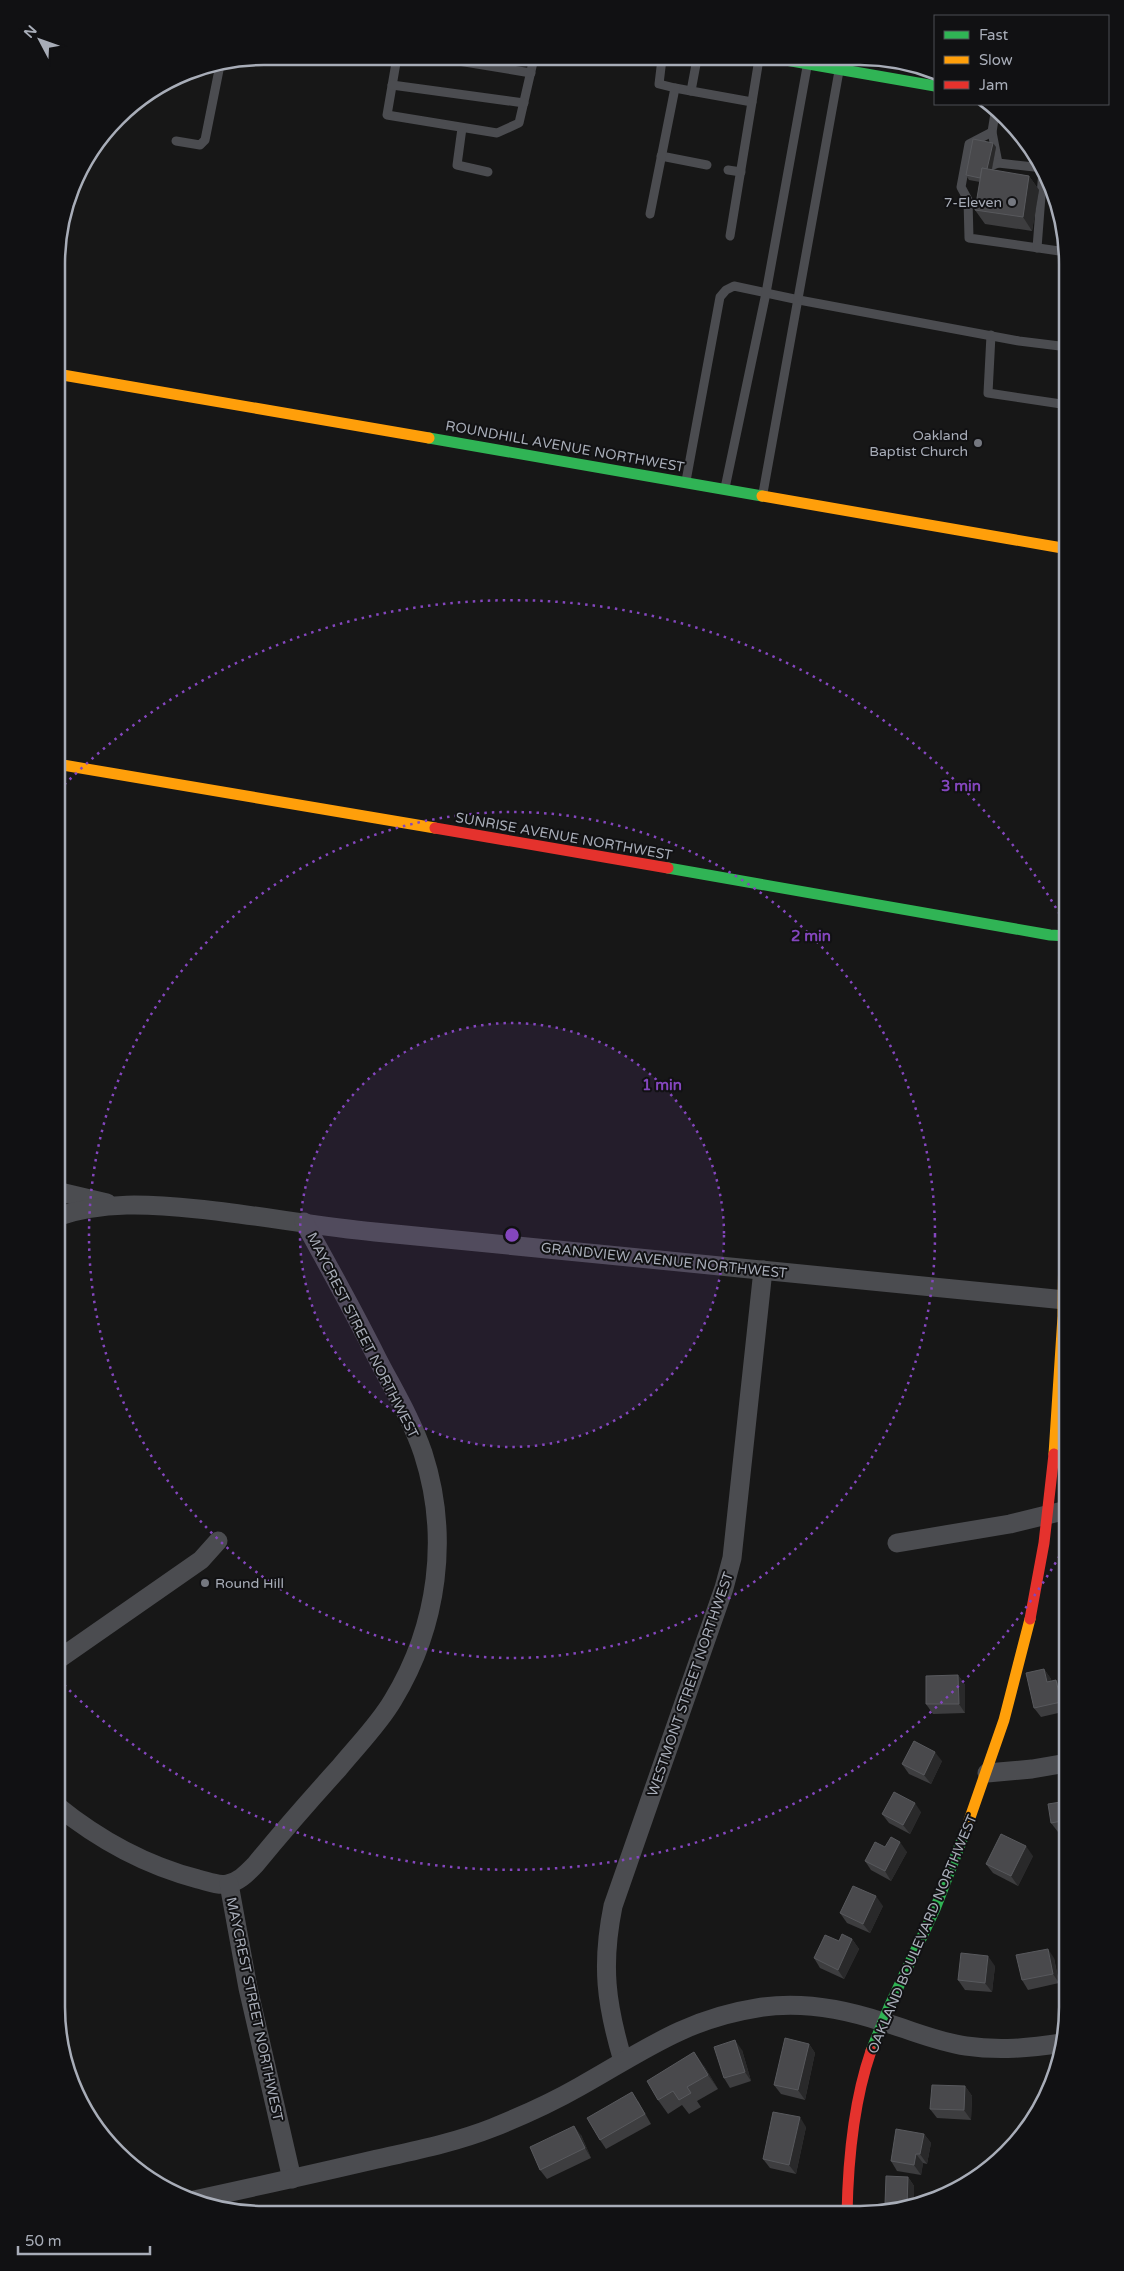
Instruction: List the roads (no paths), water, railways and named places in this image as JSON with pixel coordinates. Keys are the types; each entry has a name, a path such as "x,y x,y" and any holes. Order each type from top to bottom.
{"street":[{"path":"813,65 934,86"},
{"name":"ROUNDHILL AVENUE NORTHWEST","path":"65,375 1059,547"},
{"name":"SUNRISE AVENUE NORTHWEST","path":"65,765 1059,936"},
{"path":"65,1193 115,1205"},
{"name":"GRANDVIEW AVENUE NORTHWEST","path":"65,1214 115,1205 158,1205 370,1231 1059,1299"},
{"name":"MAYCREST STREET NORTHWEST","path":"292,2178 248,1988 229,1884 238,1881 255,1865 360,1744 392,1702 420,1646 432,1605 436,1578 437,1524 432,1484 423,1452 410,1422 304,1222"},
{"name":"WESTMONT STREET NORTHWEST","path":"623,2061 609,2006 605,1976 607,1935 613,1906 724,1588 732,1558 763,1270"},
{"name":"OAKLAND BOULEVARD NORTHWEST","path":"848,2206 855,2122 866,2071 883,2022 933,1913 987,1773 1011,1694 1034,1604 1048,1514 1059,1398"},
{"path":"897,1543 1010,1524 1059,1512"},
{"path":"65,1655 201,1560 218,1542"},
{"path":"987,1773 1059,1764"},
{"path":"65,1812 104,1841 136,1858 182,1875 220,1885 229,1884"},
{"path":"207,2197 440,2144 489,2129 536,2110 664,2038 703,2020 761,2007 799,2006 838,2010 883,2022 927,2037 965,2046 994,2049 1055,2044"}],"lane":[{"path":"396,65 387,115 497,133 519,123 532,65"},
{"path":"482,65 530,73"},
{"path":"661,65 659,84 752,102"},
{"path":"691,91 696,65"},
{"path":"730,236 759,65"},
{"path":"725,490 766,293 807,65"},
{"path":"762,496 839,69"},
{"path":"176,141 200,144 204,140 208,133 219,70"},
{"path":"392,85 524,103"},
{"path":"650,214 675,88"},
{"path":"994,117 992,132 998,163"},
{"path":"462,128 457,165 488,172"},
{"path":"992,132 969,144 964,163 961,187 968,200 969,238 1059,251"},
{"path":"661,156 707,165"},
{"path":"964,163 988,167 998,163 1034,168"},
{"path":"728,170 741,172"},
{"path":"1037,248 1042,184"},
{"path":"686,483 720,297 726,290 734,286 798,300 991,336 1059,346"},
{"path":"991,336 988,393 1059,404"}],"place":[{"name":"7-Eleven","path":"1012,202"},
{"name":"Oakland Baptist Church","path":"978,443"},
{"name":"Round Hill","path":"205,1583"}]}
